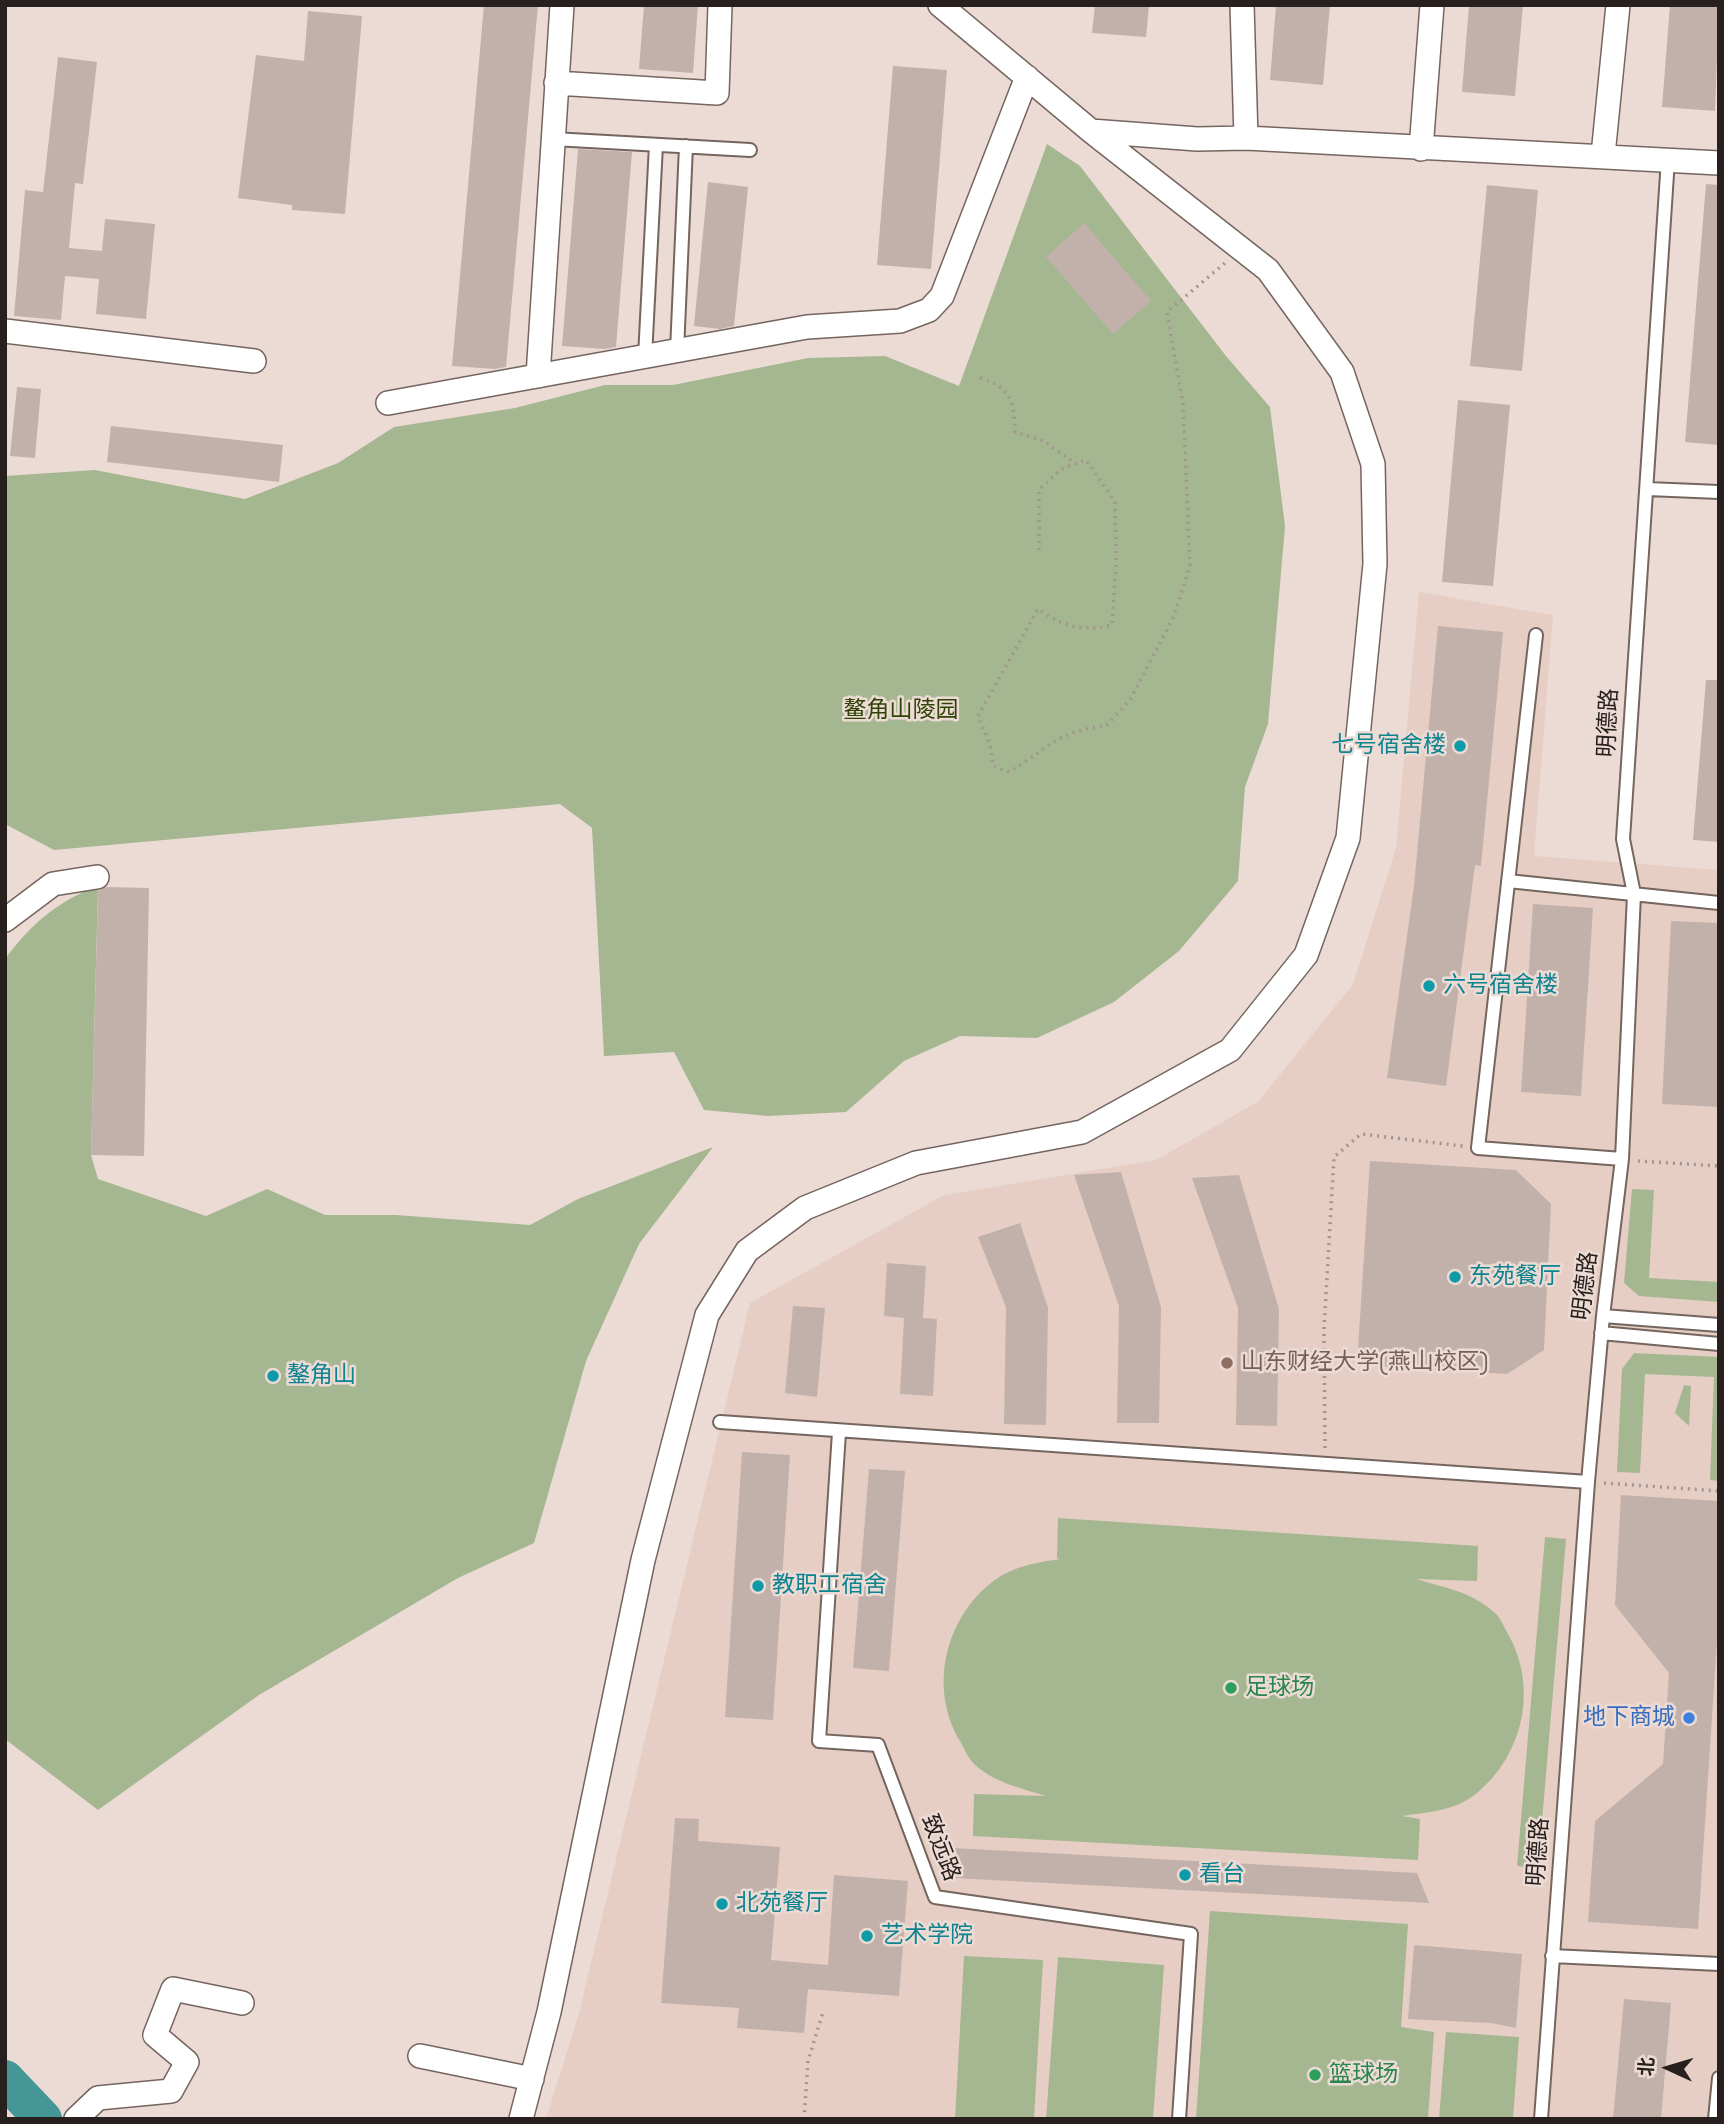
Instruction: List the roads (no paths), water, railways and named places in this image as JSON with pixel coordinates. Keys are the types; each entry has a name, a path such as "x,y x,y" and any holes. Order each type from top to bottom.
{"street":[{"path":"538,376 562,5"},
{"path":"556,83 717,93 720,5"},
{"path":"521,2119 549,2012 643,1560 707,1315 747,1251 806,1208 916,1163 1082,1132 1230,1050 1306,955 1348,838 1375,564 1373,464 1342,372 1268,270 1091,131 940,5"},
{"path":"1242,5 1246,138"},
{"path":"1421,149 1432,5"},
{"path":"1603,155 1618,5"},
{"path":"388,403 807,327 900,321 929,310 942,296 1027,77"},
{"path":"1091,131 1197,139 1246,138 1719,163"},
{"path":"5,331 254,361"},
{"path":"5,920 53,884 97,877"},
{"path":"76,2119 98,2098 171,2091 187,2062 155,2035 173,1989 242,2003"},
{"path":"420,2056 532,2079"}],"lane":[{"path":"553,139 750,150"},
{"path":"645,357 656,145"},
{"path":"677,351 686,146"},
{"name":"明德路","path":"1541,2119 1588,1482 1601,1333 1622,1159 1634,894 1623,839 1668,159"},
{"path":"1648,489 1719,492"},
{"path":"1536,635 1478,1147 1622,1159"},
{"path":"1508,881 1719,903"},
{"path":"1603,1316 1719,1325"},
{"path":"1601,1333 1719,1343"},
{"path":"720,1422 1588,1482"},
{"name":"致远路","path":"839,1432 819,1741 878,1745 935,1897 1191,1934 1179,2119"},
{"path":"1552,1955 1719,1964"},
{"path":"1715,2119 1719,2078"}],"waterway":[{"path":"5,2079 43,2119"}],"place":[{"name":"七号宿舍楼","path":"1460,746"},
{"name":"六号宿舍楼","path":"1429,986"},
{"name":"东苑餐厅","path":"1455,1277"},
{"name":"山东财经大学(燕山校区)","path":"1227,1363"},
{"name":"鏊角山","path":"273,1376"},
{"name":"教职工宿舍","path":"758,1586"},
{"name":"足球场","path":"1231,1688"},
{"name":"地下商城","path":"1689,1718"},
{"name":"看台","path":"1185,1875"},
{"name":"北苑餐厅","path":"722,1904"},
{"name":"艺术学院","path":"867,1936"},
{"name":"篮球场","path":"1315,2075"}],"park label":[{"name":"鳌角山陵园","path":"901,711"}]}
